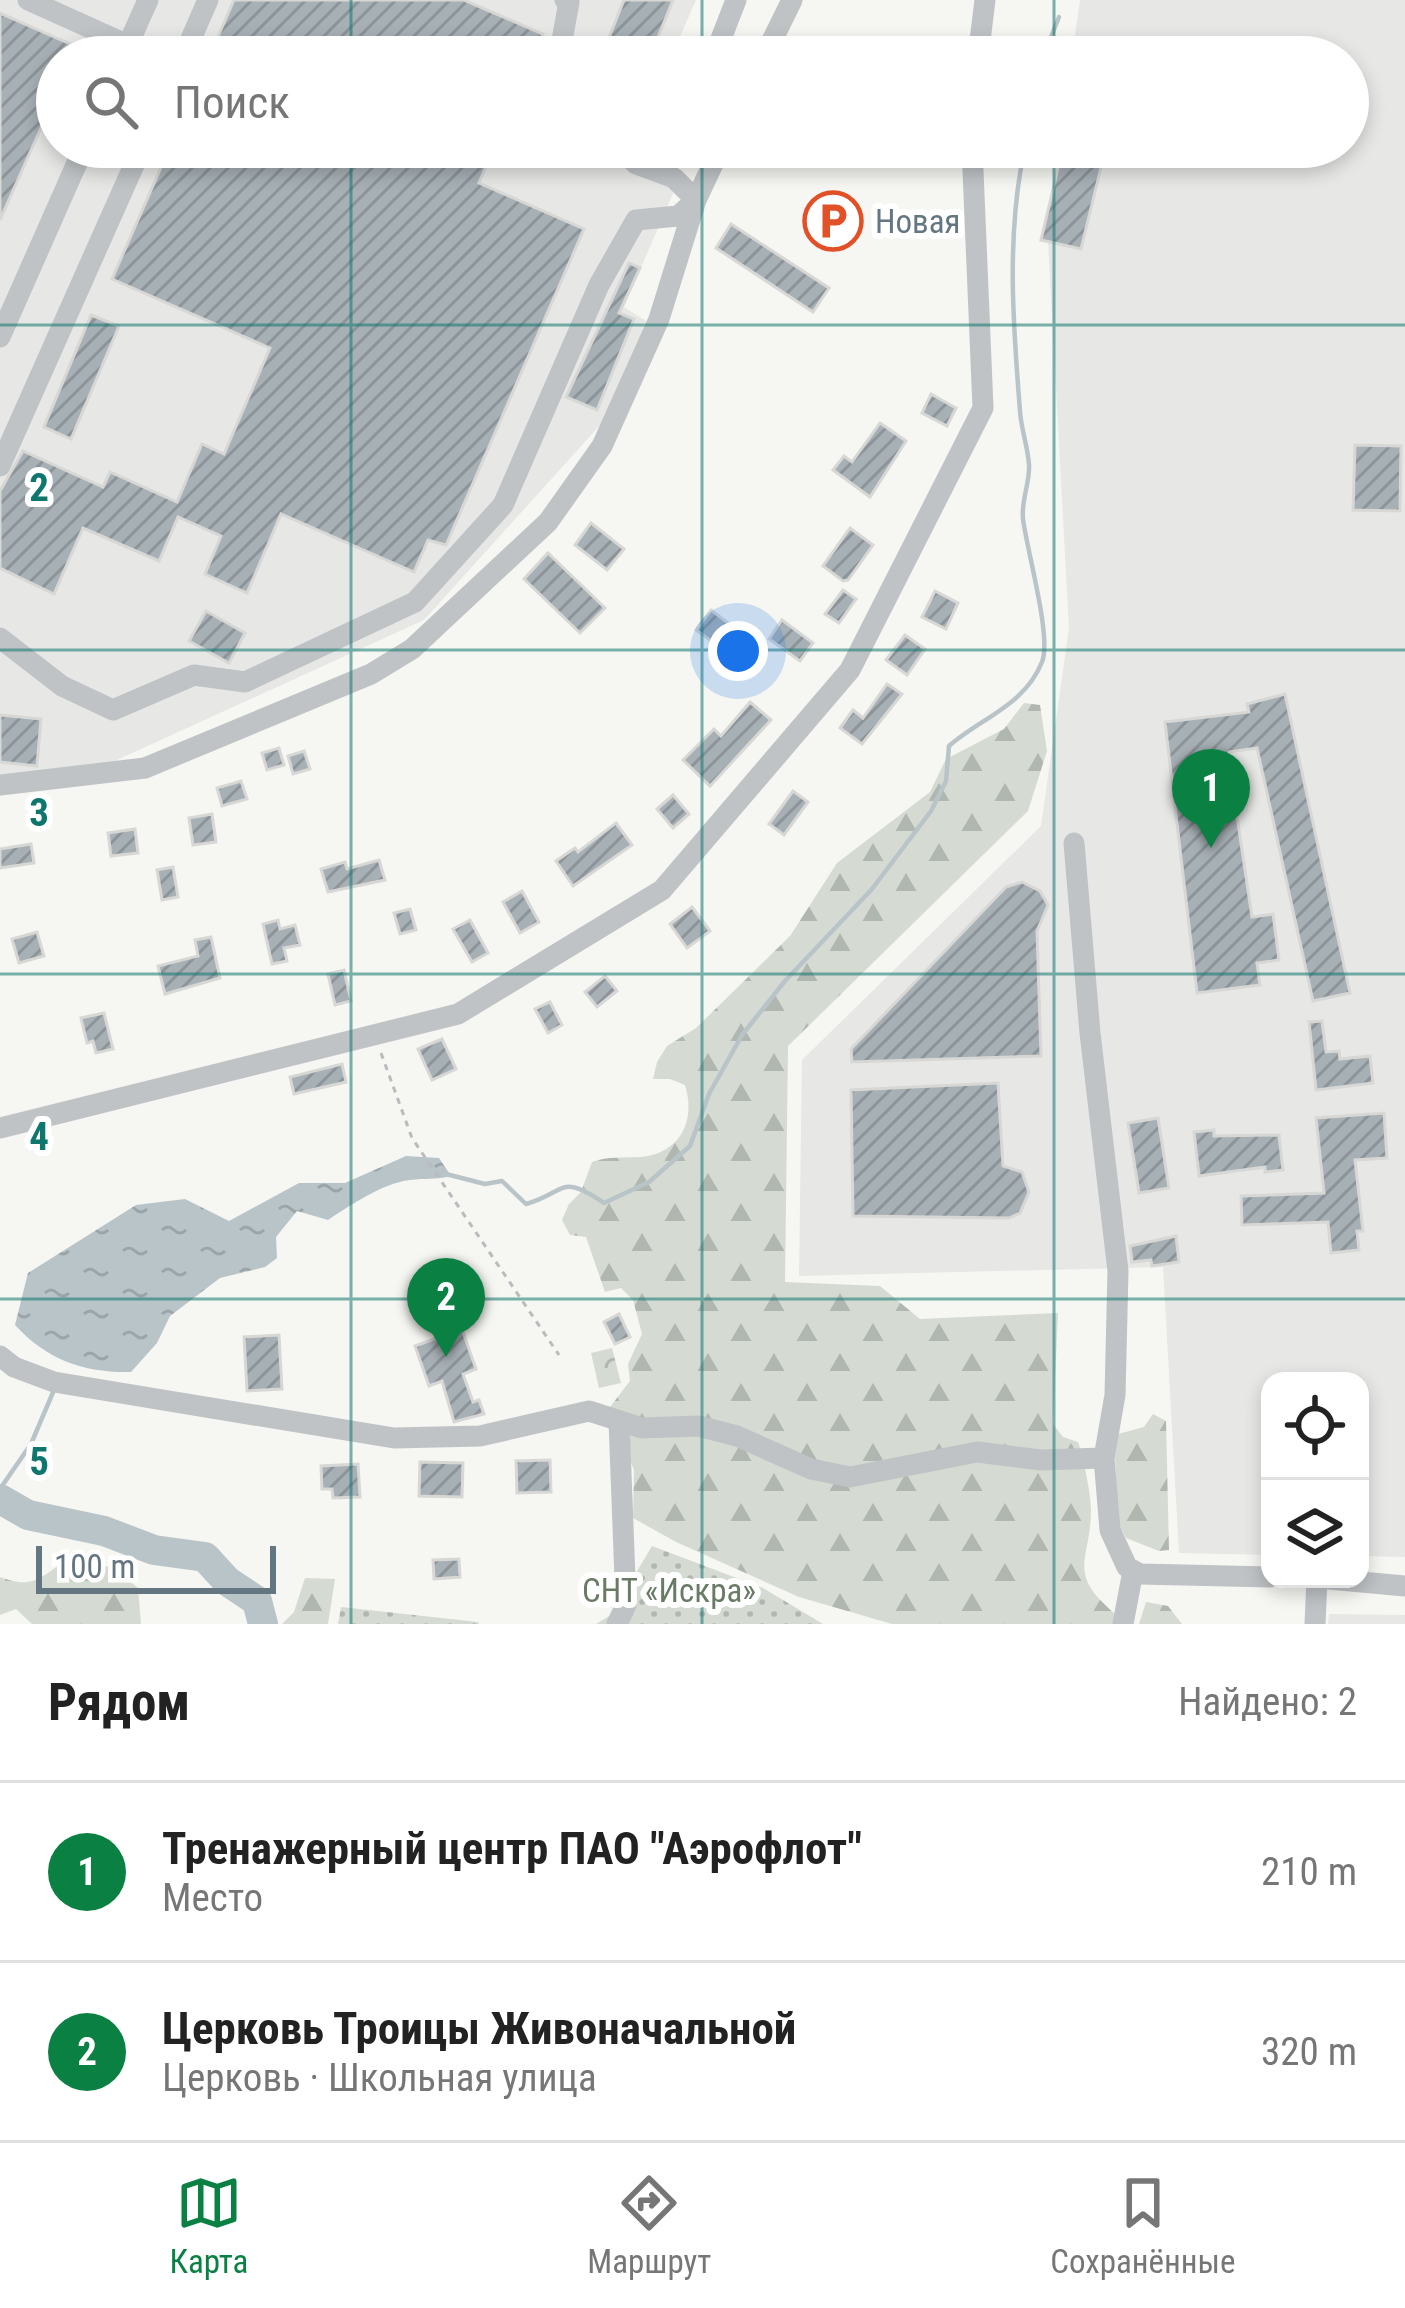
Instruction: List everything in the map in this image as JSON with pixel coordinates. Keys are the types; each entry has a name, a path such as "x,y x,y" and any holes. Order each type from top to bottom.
{"street":[{"path":"28,0 97,36"},
{"path":"132,36 148,0"},
{"path":"192,36 208,0"},
{"path":"563,36 569,2 565,0"},
{"path":"722,36 736,0"},
{"path":"774,36 792,0"},
{"path":"981,36 985,0"},
{"path":"0,337 75,168"},
{"path":"0,466 133,168"},
{"path":"647,168 674,178 696,200"},
{"path":"0,785 145,768 370,674 412,649 548,522 602,446 659,319 696,200 712,168"},
{"path":"0,1128 458,1014 662,890 850,670 983,408 973,168"},
{"path":"0,638 62,686 113,710 194,675 245,682 415,602 503,505 598,285 636,220 678,216 696,200"},
{"path":"1074,843 1118,1271 1115,1396 1104,1458 1110,1530 1132,1571 1161,1576 1261,1577"},
{"path":"0,1357 54,1382 394,1438 480,1436 590,1411 642,1427 698,1426 737,1436 811,1469 850,1477 977,1452 1041,1460 1104,1458"},
{"path":"617,1624 626,1605 620,1420"},
{"path":"1123,1624 1132,1571"},
{"path":"1369,1583 1405,1586"},
{"path":"1315,1624 1317,1588"}],"path":[{"path":"374,1035 412,1138 559,1355"}],"shaded area":[{"path":"0,0 696,0 680,36 36,36 36,168 660,168 678,182 624,307 646,321 602,423 424,620 106,765 0,785"},
{"path":"1080,0 1405,0 1405,1557 1369,1556 1369,1372 1261,1372 1261,1555 1179,1553 1163,1267 799,1276 802,1060 1041,826 1069,628 1047,224 1055,168 1369,168 1369,36 1075,36"},
{"path":"1329,1614 1405,1615 1405,1624 1328,1624"}],"green space":[{"path":"1024,703 1040,705 1047,751 1028,811 788,1046 785,1282 880,1286 920,1319 1058,1313 1053,1424 1063,1437 1078,1442 1091,1502 1085,1576 1115,1614 1113,1624 892,1624 799,1597 633,1518 634,1470 610,1407 630,1381 628,1364 642,1334 633,1300 621,1288 605,1292 586,1237 570,1235 562,1220 581,1192 592,1162 655,1154 682,1133 688,1110 685,1085 653,1079 667,1046 696,1028 790,936 837,863 930,792 946,759 1004,729"},
{"path":"612,1348 621,1383 599,1388 591,1353"},
{"path":"1153,1414 1166,1421 1169,1550 1159,1551 1126,1538 1118,1523 1114,1435 1144,1427"},
{"name":"СНТ «Искра»","path":"652,1546 763,1588 823,1624 596,1624 611,1615"},
{"path":"65,1561 113,1567 138,1588 141,1624 32,1624 16,1609 0,1615 0,1577 35,1580"},
{"path":"305,1578 335,1579 328,1624 282,1624 294,1612"},
{"path":"1146,1602 1168,1606 1182,1624 1139,1624"},
{"path":"341,1607 478,1622 479,1624 338,1624"}],"water":[{"path":"406,1156 439,1158 451,1176 389,1185 328,1220 297,1211 276,1237 277,1258 265,1267 220,1278 170,1316 157,1343 131,1372 67,1362 15,1325 28,1273 136,1205 185,1199 229,1221 299,1183 345,1183"}],"building":[{"path":"234,0 464,0 543,34 542,36 218,36"},
{"path":"624,0 673,0 658,36 610,36"},
{"path":"0,13 52,36 36,36 36,139 0,220"},
{"path":"161,168 485,168 479,183 584,229 446,545 428,540 414,572 281,514 247,593 205,574 221,536 178,517 159,561 83,528 54,594 0,568 0,491 23,451 103,487 110,472 177,502 202,444 224,454 270,348 112,279"},
{"path":"1058,168 1101,168 1081,249 1041,240"},
{"path":"731,224 829,288 813,312 716,248"},
{"path":"629,263 640,268 619,313 634,319 597,410 566,397"},
{"path":"91,315 119,326 71,439 44,427"},
{"path":"931,394 956,408 947,426 922,413"},
{"path":"880,423 906,441 870,497 833,470 844,456 852,462"},
{"path":"1355,445 1401,446 1400,511 1353,510"},
{"path":"591,523 624,549 607,570 575,545"},
{"path":"850,528 873,545 843,581 823,566"},
{"path":"548,553 605,608 580,633 524,579"},
{"path":"843,590 856,599 839,623 825,614"},
{"path":"935,591 958,603 946,629 922,617"},
{"path":"711,610 728,623 714,643 696,630"},
{"path":"206,611 245,633 229,663 189,641"},
{"path":"782,620 813,643 800,661 769,639"},
{"path":"905,635 925,649 907,675 886,660"},
{"path":"887,684 902,694 862,744 840,728 853,710 863,718"},
{"path":"1285,694 1350,993 1313,1001 1257,748 1229,752 1231,776 1252,917 1273,914 1279,960 1257,963 1260,985 1197,993 1165,722 1249,712 1247,704"},
{"path":"750,702 771,720 710,786 683,760 714,729 721,736"},
{"path":"0,715 41,719 37,766 0,762"},
{"path":"279,748 284,765 267,770 262,753"},
{"path":"304,751 310,769 293,774 288,756"},
{"path":"241,781 247,799 222,806 217,788"},
{"path":"793,791 808,802 784,835 769,824"},
{"path":"673,795 689,814 673,828 657,809"},
{"path":"212,814 216,842 193,845 189,818"},
{"path":"616,823 632,845 573,886 556,861 575,848 578,852"},
{"path":"135,829 138,853 111,856 108,833"},
{"path":"31,844 34,863 0,868 0,849"},
{"path":"379,860 385,880 328,892 321,869 345,862 347,869"},
{"path":"173,867 178,897 162,900 157,870"},
{"path":"1022,882 1040,891 1048,905 1037,931 1041,1056 852,1062 851,1049 1006,887"},
{"path":"522,891 539,922 520,933 503,902"},
{"path":"692,907 710,931 687,948 670,924"},
{"path":"410,909 416,930 400,934 394,913"},
{"path":"278,920 280,929 295,925 300,945 284,948 287,961 272,964 263,924"},
{"path":"470,920 488,953 472,962 453,929"},
{"path":"37,932 44,956 19,963 12,939"},
{"path":"211,937 220,978 165,994 158,966 198,956 195,940"},
{"path":"344,970 351,1001 335,1005 328,974"},
{"path":"605,976 617,991 597,1007 585,992"},
{"path":"550,1002 562,1025 548,1033 535,1009"},
{"path":"104,1013 113,1049 96,1053 93,1041 87,1043 81,1018"},
{"path":"1322,1021 1326,1052 1339,1051 1340,1059 1370,1056 1373,1083 1316,1090 1309,1022"},
{"path":"442,1039 456,1069 432,1080 418,1049"},
{"path":"342,1064 346,1082 294,1094 290,1077"},
{"path":"998,1083 1003,1166 1022,1172 1029,1192 1020,1213 1009,1218 853,1216 851,1090"},
{"path":"1384,1113 1387,1158 1355,1160 1363,1231 1357,1231 1359,1250 1331,1253 1328,1222 1242,1225 1241,1196 1324,1193 1316,1118"},
{"path":"1158,1118 1169,1188 1139,1193 1128,1123"},
{"path":"1214,1130 1214,1136 1279,1135 1283,1170 1265,1172 1265,1167 1199,1176 1194,1132"},
{"path":"1176,1236 1179,1262 1152,1266 1151,1260 1132,1262 1130,1246"},
{"path":"619,1314 630,1337 615,1344 604,1322"},
{"path":"462,1329 476,1369 463,1374 473,1402 479,1400 484,1414 454,1422 442,1381 429,1386 415,1346"},
{"path":"279,1335 282,1389 247,1391 244,1337"},
{"path":"550,1460 551,1492 517,1493 516,1461"},
{"path":"420,1462 463,1463 462,1497 419,1496"},
{"path":"358,1464 360,1497 333,1498 332,1489 322,1489 321,1466"},
{"path":"459,1559 460,1577 434,1579 433,1560"}],"waterway":[{"path":"1051,36 1059,17"},
{"path":"446,1174 485,1184 502,1181 526,1204 570,1187 604,1203 649,1182 690,1146 709,1094 742,1035 785,981 872,889 931,811 946,781 949,746 1014,700 1034,677 1042,662 1044,634 1023,519 1029,465 1020,411 1013,279 1021,168"},
{"path":"0,1489 31,1444 54,1390"},
{"path":"0,1499 28,1515 104,1531 154,1550 205,1557 227,1581 257,1601 263,1624"}],"place":[{"name":"Новая","path":"833,221"},
{"name":"Тренажерный центр ПАО \"Аэрофлот\"","path":"1211,848"},
{"name":"Церковь Троицы Живоначальной","path":"446,1357"}]}
